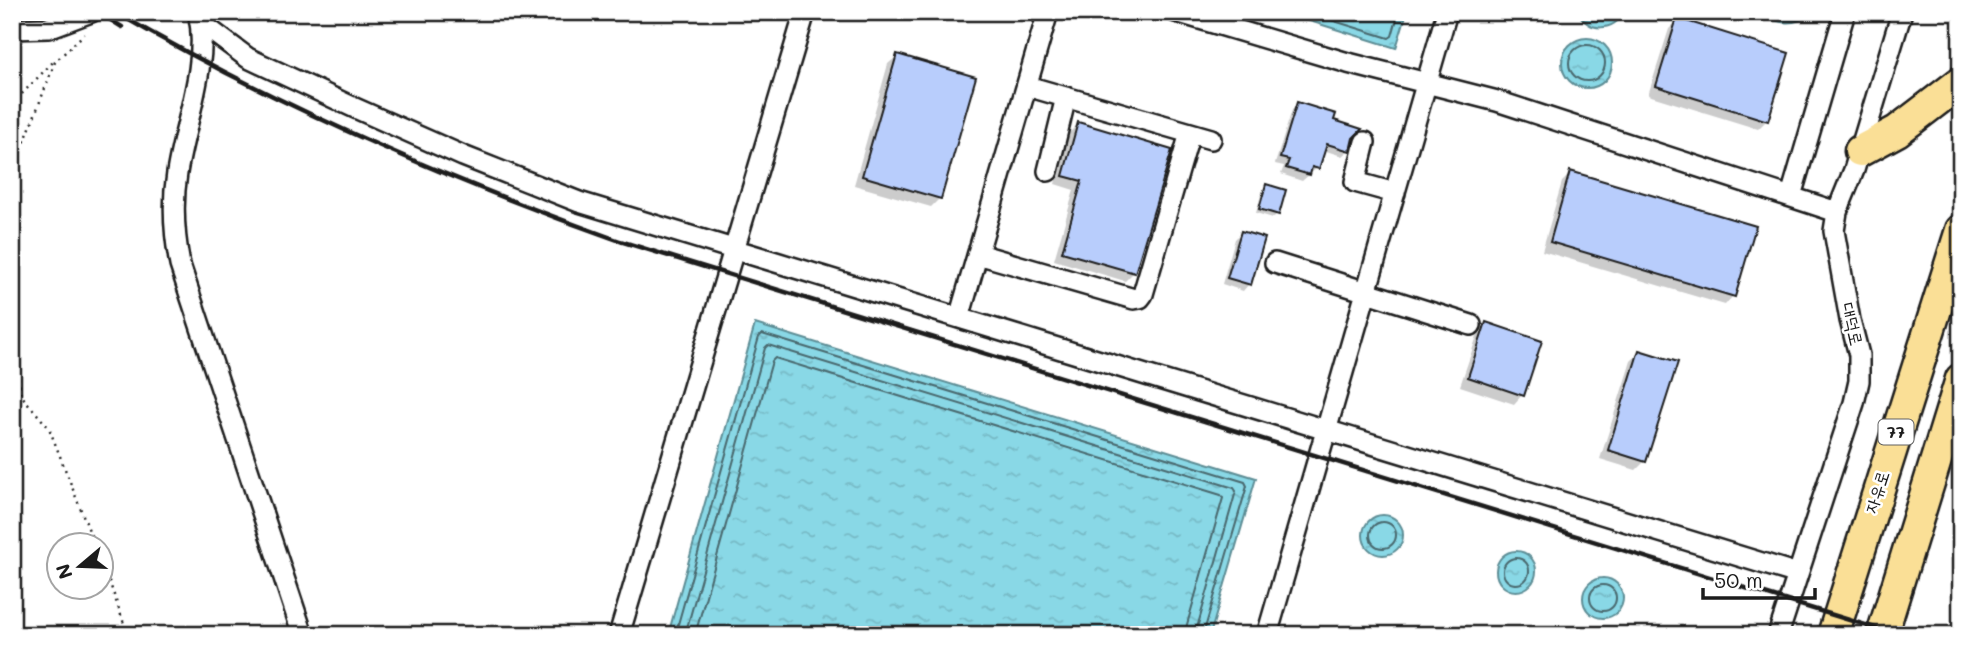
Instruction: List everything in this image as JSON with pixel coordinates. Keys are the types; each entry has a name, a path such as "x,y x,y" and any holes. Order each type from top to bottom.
{"highway":[{"path":"1860,151 1897,131 1961,82"},
{"name":"자유로","path":"1833,635 1961,230"},
{"name":"77","path":"1882,635 1961,379"}],"street":[{"path":"619,635 805,12"},
{"path":"959,318 1048,12"},
{"path":"1176,12 1348,63 1497,101 1837,212"},
{"path":"1267,635 1447,12"},
{"path":"1791,196 1845,12"},
{"name":"대덕로","path":"1778,635 1859,381 1859,355 1834,231 1837,212 1860,151 1902,12"},
{"path":"200,18 248,58 463,156 579,202 1798,574"},
{"path":"200,18 201,48 177,172 173,233 180,265 303,635"},
{"path":"12,29 48,28 91,20"},
{"path":"1027,86 1212,139"},
{"path":"1048,171 1066,97"},
{"path":"978,254 1134,299 1140,298 1190,133"},
{"path":"1365,142 1355,182 1395,193"},
{"path":"1275,263 1471,325"}],"path":[{"path":"12,176 55,62 91,20"},
{"path":"12,104 64,52"},
{"path":"12,329 21,395 49,428 90,532"},
{"path":"116,601 128,635"}],"water":[{"path":"1281,12 1407,12 1396,48"},
{"path":"1578,12 1624,12 1608,26 1594,27"},
{"path":"1762,12 1812,12 1794,22 1781,22"},
{"path":"1587,38 1605,45 1612,63 1605,81 1587,88 1569,81 1562,63 1569,45"},
{"path":"755,324 1256,478 1210,635 668,635"},
{"path":"1383,515 1397,521 1403,535 1397,549 1383,555 1369,549 1363,535 1369,521"},
{"path":"1516,551 1530,557 1536,571 1530,585 1516,591 1502,585 1496,571 1502,557"},
{"path":"1603,578 1617,584 1623,598 1617,612 1603,618 1589,612 1583,598 1589,584"}],"building":[{"path":"1677,18 1789,53 1768,121 1656,86"},
{"path":"897,54 976,77 941,199 862,176"},
{"path":"1297,102 1336,114 1334,120 1362,129 1353,138 1350,151 1327,144 1319,169 1312,167 1310,175 1286,168 1289,160 1280,158"},
{"path":"1078,122 1172,150 1135,273 1062,252 1082,181 1063,176"},
{"path":"1570,171 1756,226 1735,297 1550,242"},
{"path":"1266,184 1286,190 1279,215 1259,209"},
{"path":"1241,231 1265,238 1251,285 1227,278"},
{"path":"1486,322 1542,341 1524,396 1468,377"},
{"path":"1639,350 1678,362 1646,462 1608,450"}],"railway":[{"path":"98,12 122,27"},
{"path":"115,12 237,78 362,138 490,192 620,241 1898,635"}]}
